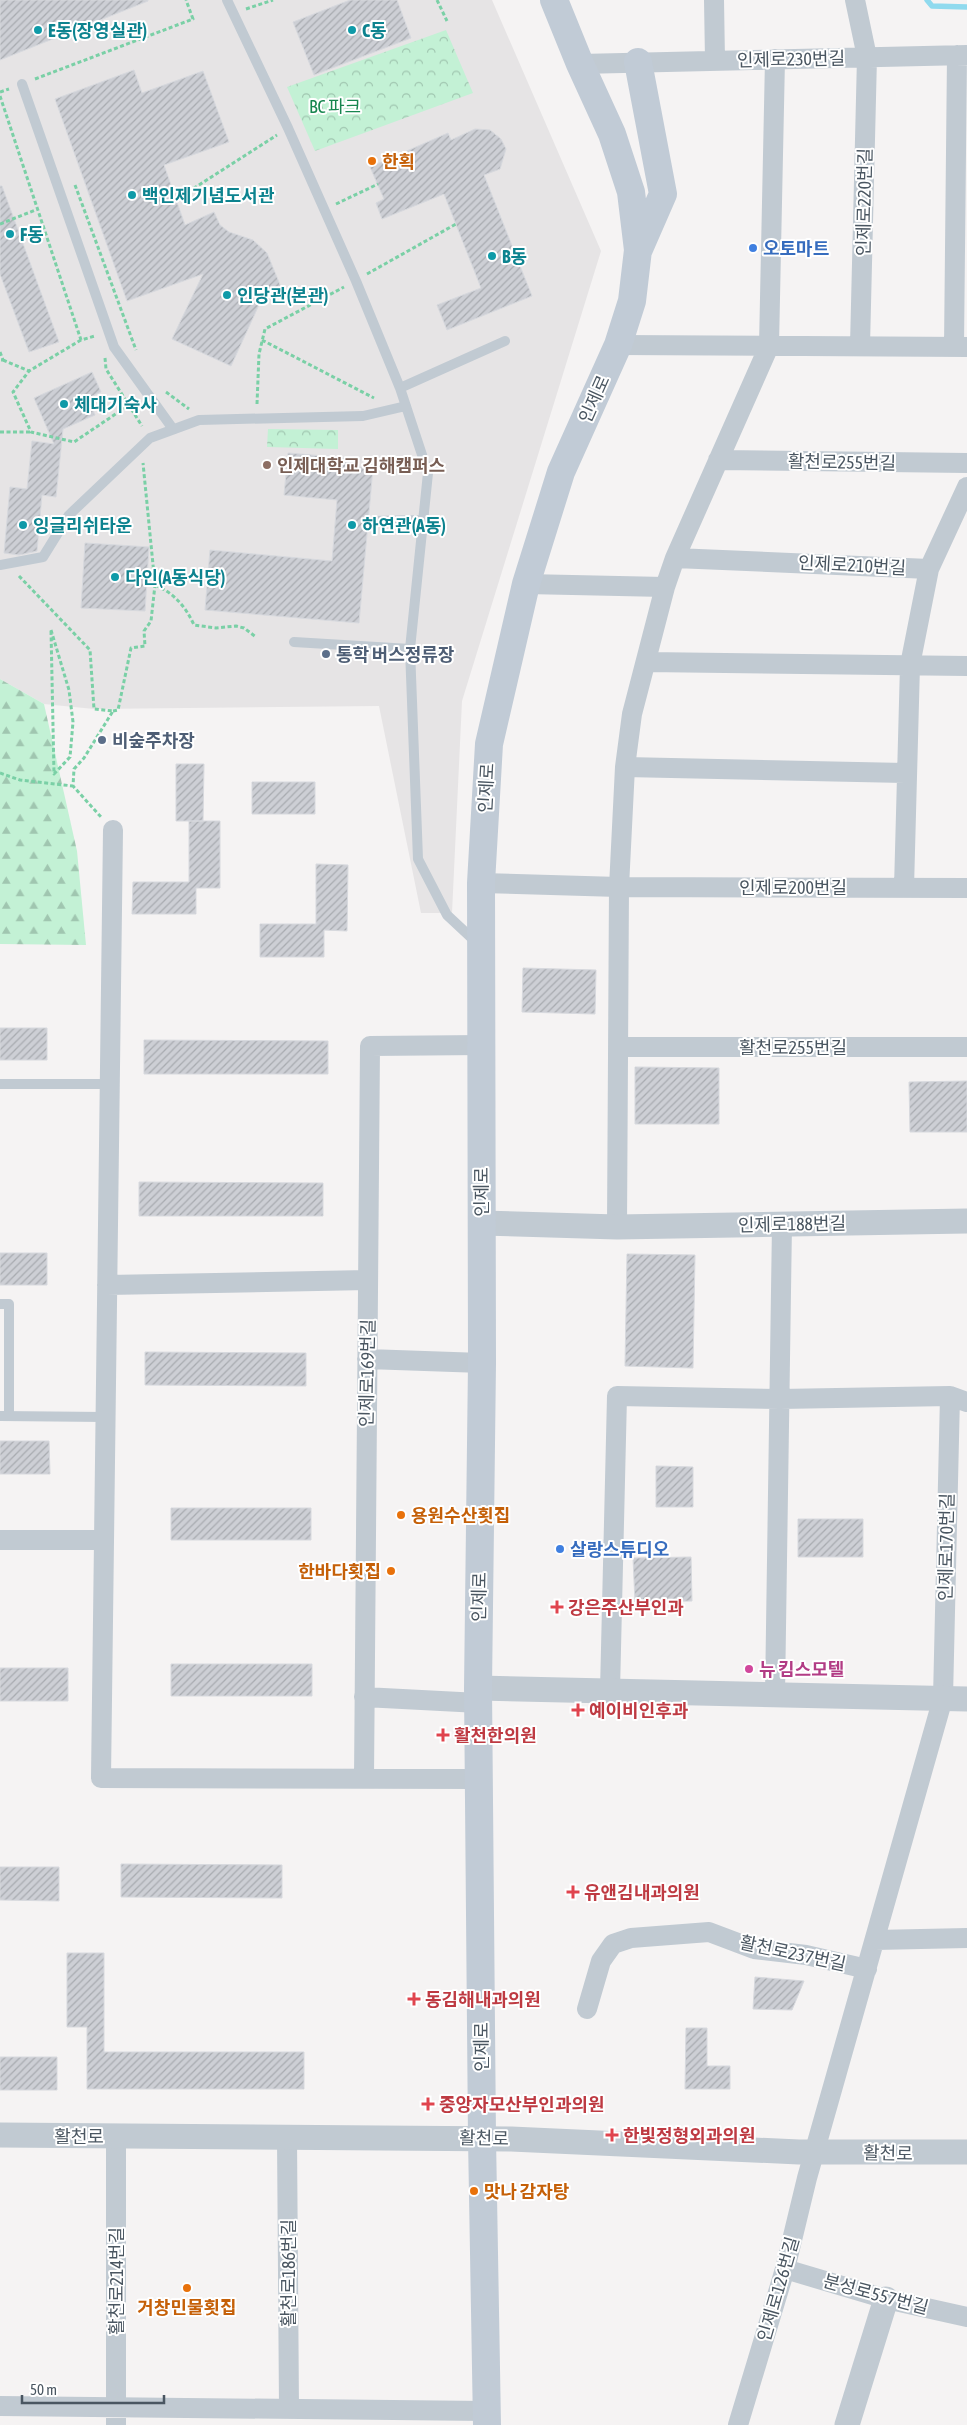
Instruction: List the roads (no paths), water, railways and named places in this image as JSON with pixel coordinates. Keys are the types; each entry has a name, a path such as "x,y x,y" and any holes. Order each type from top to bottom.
{"main road":[{"name":"인제로","path":"487,2418 482,2138 478,1696 482,1363 481,883 489,744 526,584 561,472 618,345 632,301 638,250 631,192 612,134 580,64 554,0"},
{"path":"638,62 663,194 638,250"}],"street":[{"name":"인제로230번길","path":"714,0 716,60"},
{"name":"인제로230번길","path":"855,0 867,57"},
{"name":"인제로230번길","path":"580,64 962,55"},
{"path":"618,345 960,347 962,55"},
{"name":"인제로220번길","path":"860,346 867,57"},
{"path":"617,1227 619,887 625,767 632,714 665,587 718,460 770,346 775,59"},
{"name":"활천로255번길","path":"718,460 967,463"},
{"path":"929,569 967,487"},
{"name":"인제로210번길","path":"676,558 929,569 910,666 905,773 904,888"},
{"path":"526,584 665,587"},
{"path":"647,662 967,666"},
{"path":"625,767 905,773"},
{"path":"113,830 101,1778 480,1779"},
{"name":"인제로200번길","path":"481,883 619,887 967,888"},
{"name":"인제로169번길","path":"364,1778 370,1046 482,1045"},
{"name":"활천로255번길","path":"618,1047 967,1047"},
{"name":"인제로188번길","path":"481,1223 617,1227 967,1222"},
{"path":"775,1695 782,1224"},
{"path":"107,1285 368,1280"},
{"path":"367,1358 482,1363"},
{"name":"인제로170번길","path":"610,1691 617,1396 780,1399 958,1399 955,1698"},
{"path":"0,1540 103,1540"},
{"path":"364,1697 478,1696 610,1691 955,1698"},
{"name":"활천로237번길","path":"815,2152 875,1940 955,1698"},
{"name":"활천로237번길","path":"587,2009 601,1961 613,1944 632,1938 709,1932 754,1949 806,1955 867,1969"},
{"path":"875,1940 967,1938"},
{"name":"활천로","path":"0,2136 482,2138 815,2152 967,2152"},
{"name":"활천로214번길","path":"116,2136 117,2416"},
{"name":"활천로186번길","path":"287,2137 288,2409"},
{"name":"인제로126번길","path":"738,2425 785,2269 815,2152"},
{"name":"분성로557번길","path":"785,2269 886,2299 967,2317"},
{"path":"847,2425 886,2299"},
{"path":"0,2406 117,2416 288,2409 487,2418"}],"lane":[{"path":"227,0 288,128 356,280 400,388 428,473 410,649 418,859 446,915 481,947"},
{"path":"22,84 114,347 173,429"},
{"path":"400,388 505,341"},
{"path":"4,565 43,557 69,515 150,438 199,420 363,416 406,406"},
{"path":"374,521 422,520"},
{"path":"294,642 410,649"},
{"path":"0,1084 110,1084"},
{"path":"0,1304 9,1304 4,1416 105,1417"}],"waterway":[{"path":"927,0 932,6 967,7"}],"place":[{"name":"E동(장영실관)","path":"38,30"},
{"name":"C동","path":"352,30"},
{"name":"한획","path":"372,161"},
{"name":"백인제기념도서관","path":"132,195"},
{"name":"F동","path":"10,234"},
{"name":"오토마트","path":"753,248"},
{"name":"B동","path":"492,256"},
{"name":"인당관(본관)","path":"227,295"},
{"name":"체대기숙사","path":"64,404"},
{"name":"인제대학교 김해캠퍼스","path":"267,465"},
{"name":"잉글리쉬타운","path":"23,525"},
{"name":"하연관(A동)","path":"352,525"},
{"name":"다인(A동식당)","path":"115,577"},
{"name":"통학 버스정류장","path":"326,654"},
{"name":"비숲주차장","path":"102,740"},
{"name":"용원수산횟집","path":"401,1515"},
{"name":"살랑스튜디오","path":"560,1549"},
{"name":"한바다횟집","path":"391,1571"},
{"name":"강은주산부인과","path":"557,1607"},
{"name":"뉴 킴스모텔","path":"749,1669"},
{"name":"예이비인후과","path":"578,1710"},
{"name":"활천한의원","path":"443,1735"},
{"name":"유앤김내과의원","path":"573,1892"},
{"name":"동김해내과의원","path":"414,1999"},
{"name":"중앙자모산부인과의원","path":"428,2104"},
{"name":"한빛정형외과의원","path":"612,2135"},
{"name":"맛나 감자탕","path":"474,2191"},
{"name":"거창민물횟집","path":"187,2288"}],"park label":[{"name":"BC 파크","path":"335,106"}]}
